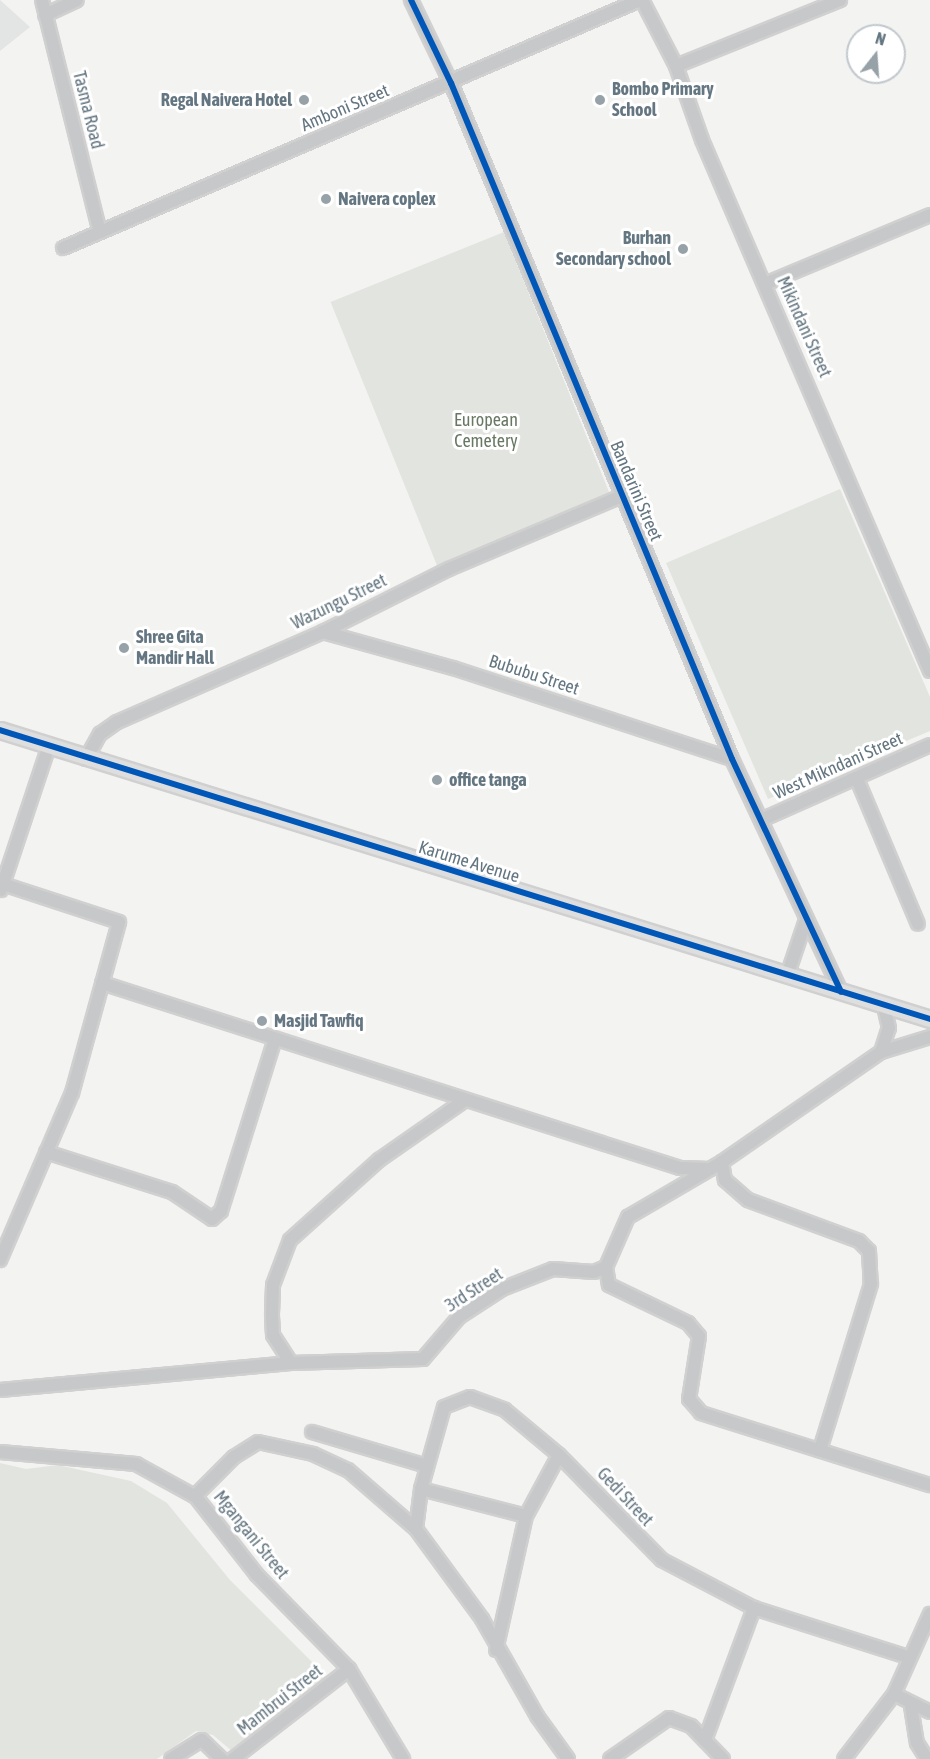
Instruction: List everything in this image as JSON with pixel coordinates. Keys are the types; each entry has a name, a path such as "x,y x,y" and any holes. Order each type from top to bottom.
{"main road":[{"name":"Karume Avenue","path":"0,730 884,1007 930,1019"}],"street":[{"name":"Tasma Road","path":"42,0 99,229"},
{"path":"45,15 77,0"},
{"name":"Bandarini Street","path":"411,0 451,83 732,759 841,992"},
{"name":"Amboni Street","path":"63,248 99,229 451,83 641,0"},
{"name":"Mikindani Street","path":"641,0 676,66 765,284 930,671"},
{"path":"676,66 840,0"},
{"path":"765,284 930,215"},
{"name":"Wazungu Street","path":"87,759 100,734 117,722 323,632 449,569 622,496"},
{"name":"Bububu Street","path":"323,632 453,668 732,759"},
{"name":"West Mikndani Street","path":"761,820 930,745"},
{"path":"0,1260 72,1093 119,922 1,888 49,746"},
{"path":"857,779 918,924"},
{"path":"788,976 806,920"},
{"path":"102,983 681,1168 710,1169"},
{"path":"880,1052 889,1028 884,1007"},
{"path":"930,1036 880,1052 722,1162 628,1217 606,1267 609,1285 688,1323 699,1336 690,1406 930,1485"},
{"path":"46,1152 172,1192 212,1220 221,1211 275,1040"},
{"path":"291,1363 273,1335 272,1314 273,1285 290,1240 380,1160 465,1100"},
{"path":"722,1162 725,1180 748,1200 859,1241 869,1251 871,1284 820,1450"},
{"name":"3rd Street","path":"0,1390 291,1363 423,1359 459,1317 502,1289 553,1269 594,1272 606,1267"},
{"name":"Gedi Street","path":"416,1529 421,1489 444,1407 470,1397 506,1410 559,1455 662,1560 754,1608 908,1657"},
{"path":"312,1432 427,1466"},
{"path":"195,1496 234,1457 258,1442 340,1466 416,1529 482,1619 496,1650 568,1759"},
{"name":"Mgangani Street","path":"0,1452 136,1464 195,1496 257,1575 349,1669 403,1759"},
{"path":"496,1650 526,1515 559,1455"},
{"path":"421,1489 526,1515"},
{"path":"705,1740 754,1608"},
{"path":"844,1759 894,1694 908,1657 930,1614"},
{"name":"Mambrui Street","path":"233,1759 349,1669"},
{"path":"894,1694 912,1706 930,1712"},
{"path":"912,1706 917,1743 927,1759"},
{"path":"610,1759 669,1718 680,1719 723,1759"},
{"path":"171,1759 203,1740 222,1759"}],"shaded area":[{"path":"0,0 30,27 0,51"}],"green space":[{"name":"European Cemetery","path":"504,232 611,497 438,567 331,302"},
{"path":"840,489 930,697 930,731 768,799 666,563"},
{"path":"0,1463 26,1469 58,1465 131,1481 167,1503 230,1580 326,1676 233,1752 213,1735 196,1731 157,1759 0,1759"}],"cycle path":[{"path":"411,0 451,83 732,759 841,992"},
{"path":"0,730 930,1019"}],"place":[{"name":"Regal Naivera Hotel","path":"304,100"},
{"name":"Bombo Primary School","path":"600,100"},
{"name":"Naivera coplex","path":"326,199"},
{"name":"Burhan Secondary school","path":"683,249"},
{"name":"Shree Gita Mandir Hall","path":"124,648"},
{"name":"office tanga","path":"437,780"},
{"name":"Masjid Tawfiq","path":"262,1021"}]}
